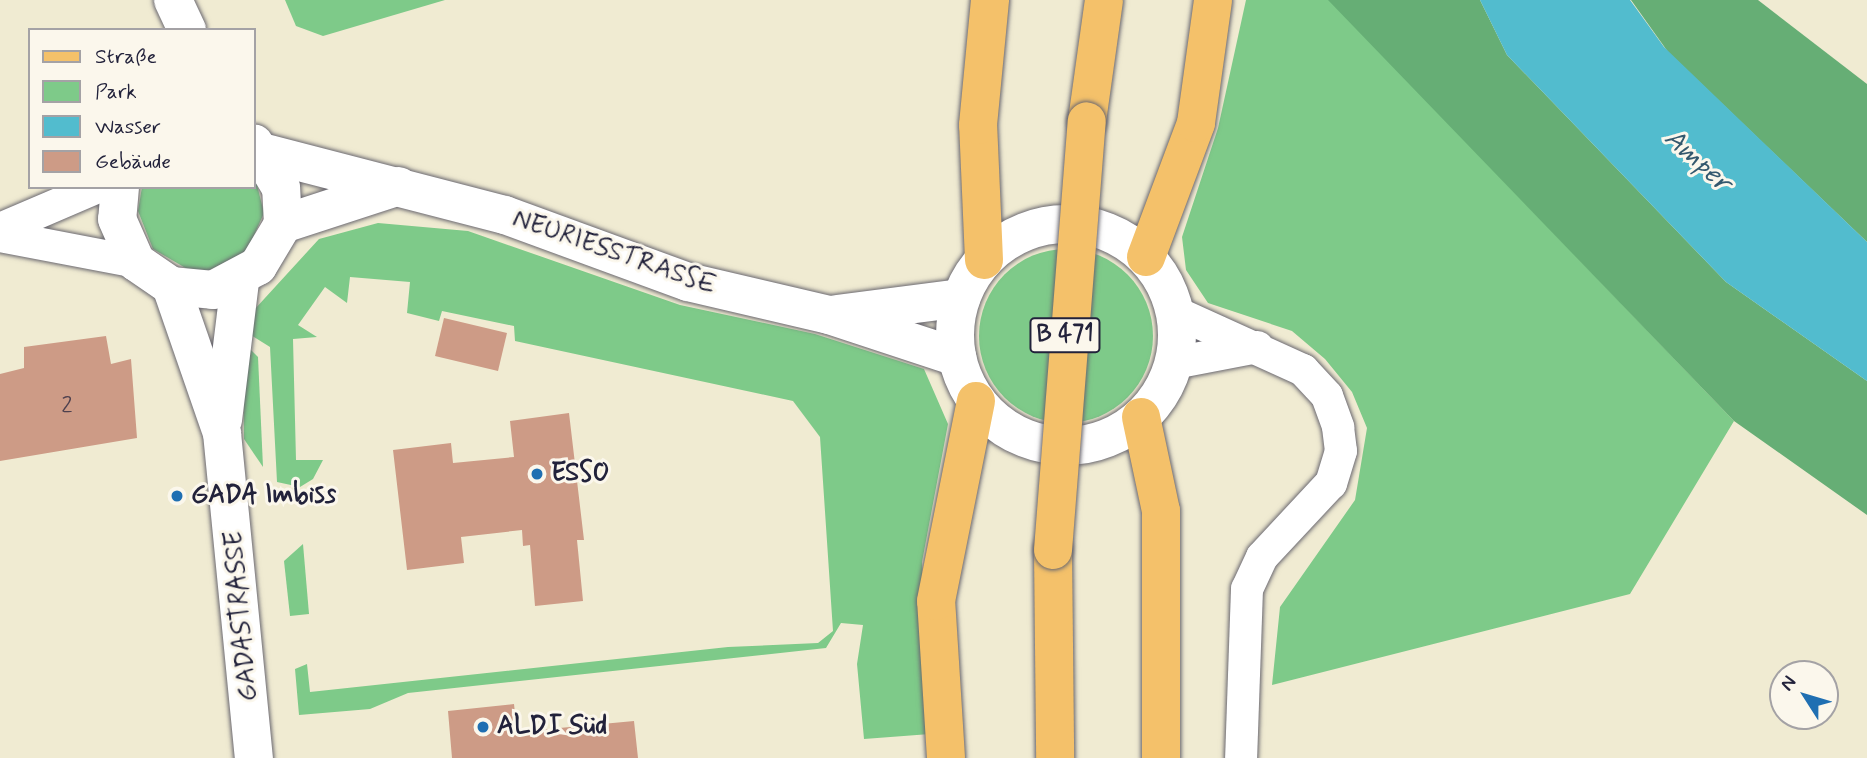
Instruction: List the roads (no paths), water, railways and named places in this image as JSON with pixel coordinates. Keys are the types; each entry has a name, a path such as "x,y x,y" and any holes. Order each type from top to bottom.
{"main road":[{"path":"984,260 978,125 990,0"},
{"name":"B 471","path":"1055,758 1053,550 1087,121 1104,0"},
{"path":"1146,257 1196,123 1213,0"},
{"path":"946,758 936,601 976,401"},
{"path":"1141,417 1161,511 1161,758"}],"street":[{"path":"163,28 171,0"},
{"path":"171,0 186,28"},
{"path":"0,236 136,262 171,286 213,290 240,281 258,266 283,224 281,188 259,148"},
{"name":"NEURIESSTRASSE","path":"259,148 505,215 688,282 829,315 957,357"},
{"path":"283,224 399,186"},
{"path":"0,229 93,189"},
{"path":"120,189 117,219 136,262"},
{"path":"1082,225 1116,236 1146,257 1175,312 1174,363 1141,417 1110,438 1074,446 1025,438 976,401 957,357 961,298 984,260 1012,237 1046,226 1082,225"},
{"name":"GADASTRASSE","path":"240,281 222,433 254,758"},
{"name":"GADASTRASSE","path":"171,286 222,433"},
{"name":"NEURIESSTRASSE","path":"829,315 961,298"},
{"path":"1175,312 1257,346 1303,370 1327,396 1341,451 1331,483 1262,557 1247,589 1241,758"},
{"path":"1174,363 1257,346"}],"water":[{"name":"Amper","path":"1480,0 1630,0 1664,47 1867,242 1867,381 1726,282 1507,55"}],"place":[{"name":"ESSO","path":"537,474"},
{"name":"GADA Imbiss","path":"177,496"},
{"name":"ALDI Süd","path":"483,727"}]}
